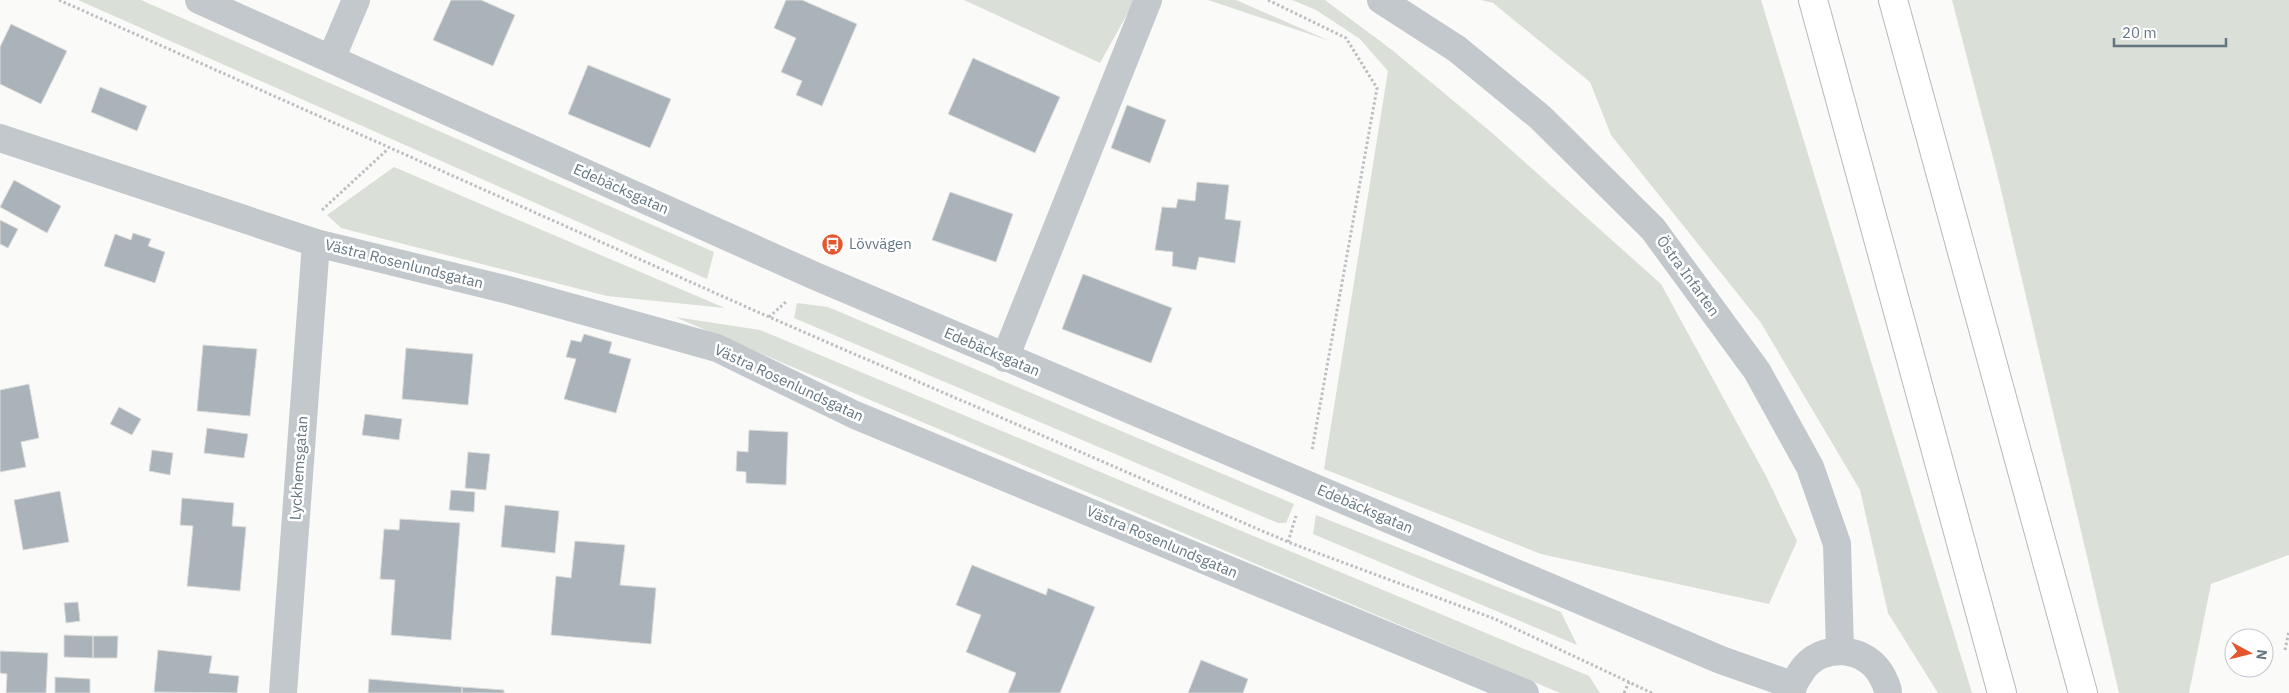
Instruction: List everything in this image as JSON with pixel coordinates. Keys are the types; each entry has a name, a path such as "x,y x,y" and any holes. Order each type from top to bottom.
{"highway":[{"path":"1813,0 2002,693"},
{"path":"1893,0 2083,693"}],"street":[{"name":"Edebäcksgatan","path":"200,0 806,272 1005,358 1792,689"},
{"path":"332,59 356,0"},
{"path":"1005,358 1148,0"},
{"name":"Östra Infarten","path":"1382,0 1457,49 1547,124 1653,229 1757,371 1810,467 1838,544 1840,650"},
{"name":"Västra Rosenlundsgatan","path":"0,138 305,239 512,290 718,348 855,415 1525,693"},
{"name":"Lyckhemsgatan","path":"283,693 305,239"},
{"path":"1792,689 1803,668 1816,656 1840,650 1861,655 1879,670 1888,688 1888,693"}],"path":[{"path":"59,0 388,149 1288,542 1495,619 1652,693"},
{"path":"1268,0 1346,38 1378,88 1306,484 1288,542"},
{"path":"305,239 388,149"},
{"path":"2285,650 2289,631"},
{"path":"1624,693 1629,682"}],"shaded area":[{"path":"78,0 141,0 714,252 707,279"},
{"path":"964,0 1135,0 1100,63"},
{"path":"1208,0 1236,0 1330,41"},
{"path":"1292,0 1325,0 1392,50 1491,132 1661,284 1766,476 1797,541 1769,604 1541,554 1324,469 1388,71 1360,39 1316,10"},
{"path":"1481,0 1761,0 1972,693 1938,693 1888,613 1860,490 1761,323 1611,135 1590,82 1493,3"},
{"path":"1952,0 2289,0 2289,555 2211,584 2189,693 2119,693 1997,173"},
{"path":"394,167 725,308 607,296 341,228 327,215"},
{"path":"797,303 828,307 1294,504 1286,523 1278,523 794,318"},
{"path":"675,317 760,330 1589,676 1600,693 1560,693"},
{"path":"1316,515 1561,612 1577,645 1313,534"}],"building":[{"path":"451,0 481,0 515,15 493,66 433,40"},
{"path":"786,0 802,0 857,24 822,106 796,95 802,81 781,72 796,38 774,28"},
{"path":"11,24 67,51 41,104 0,84 0,47"},
{"path":"973,58 1060,97 1035,153 948,114"},
{"path":"588,65 671,99 650,148 568,114"},
{"path":"100,87 147,106 137,131 91,112"},
{"path":"1127,105 1166,120 1150,163 1111,148"},
{"path":"14,180 61,206 47,233 0,207"},
{"path":"1197,182 1229,185 1225,219 1241,221 1235,263 1199,257 1196,270 1172,266 1173,252 1155,250 1162,207 1176,208 1178,199 1195,201"},
{"path":"950,192 1013,214 996,262 932,240"},
{"path":"0,220 18,229 8,248 0,244"},
{"path":"133,233 151,239 148,246 165,252 155,283 104,266 115,234 131,240"},
{"path":"1083,274 1172,308 1151,363 1062,329"},
{"path":"584,334 612,342 609,353 631,359 616,413 564,399 576,359 566,357 571,340 581,342"},
{"path":"203,345 257,349 250,416 197,411"},
{"path":"406,348 473,354 468,405 402,399"},
{"path":"29,384 39,438 21,442 26,467 0,472 0,390"},
{"path":"119,407 141,419 132,435 110,424"},
{"path":"365,414 402,419 399,440 362,435"},
{"path":"207,428 248,434 244,458 204,453"},
{"path":"749,430 788,432 786,485 746,483 746,472 736,471 737,451 748,452"},
{"path":"152,450 173,453 170,475 149,471"},
{"path":"468,452 490,454 486,490 465,488"},
{"path":"451,490 475,492 474,512 449,510"},
{"path":"60,491 69,542 23,550 14,500"},
{"path":"182,498 234,503 232,526 246,527 240,591 187,586 193,526 180,525"},
{"path":"505,505 559,511 555,553 501,547"},
{"path":"400,519 460,523 451,640 391,635 395,580 380,579 384,529 399,530"},
{"path":"575,541 625,545 620,585 656,588 651,644 551,635 556,576 571,578"},
{"path":"972,565 1046,595 1048,588 1095,607 1060,693 1008,693 1016,673 966,652 981,615 956,605"},
{"path":"78,602 80,621 66,623 64,603"},
{"path":"64,635 93,636 93,658 64,657"},
{"path":"93,636 118,636 117,658 93,658"},
{"path":"158,650 212,656 209,673 239,676 237,693 154,692"},
{"path":"0,651 48,653 46,693 6,693 7,674 0,673"},
{"path":"1201,660 1248,679 1243,693 1188,693"},
{"path":"55,677 90,679 90,693 55,693"},
{"path":"369,679 462,687 462,693 368,693"},
{"path":"462,687 504,690 504,693 462,693"}],"place":[{"name":"Lövvägen","path":"833,244"}]}
